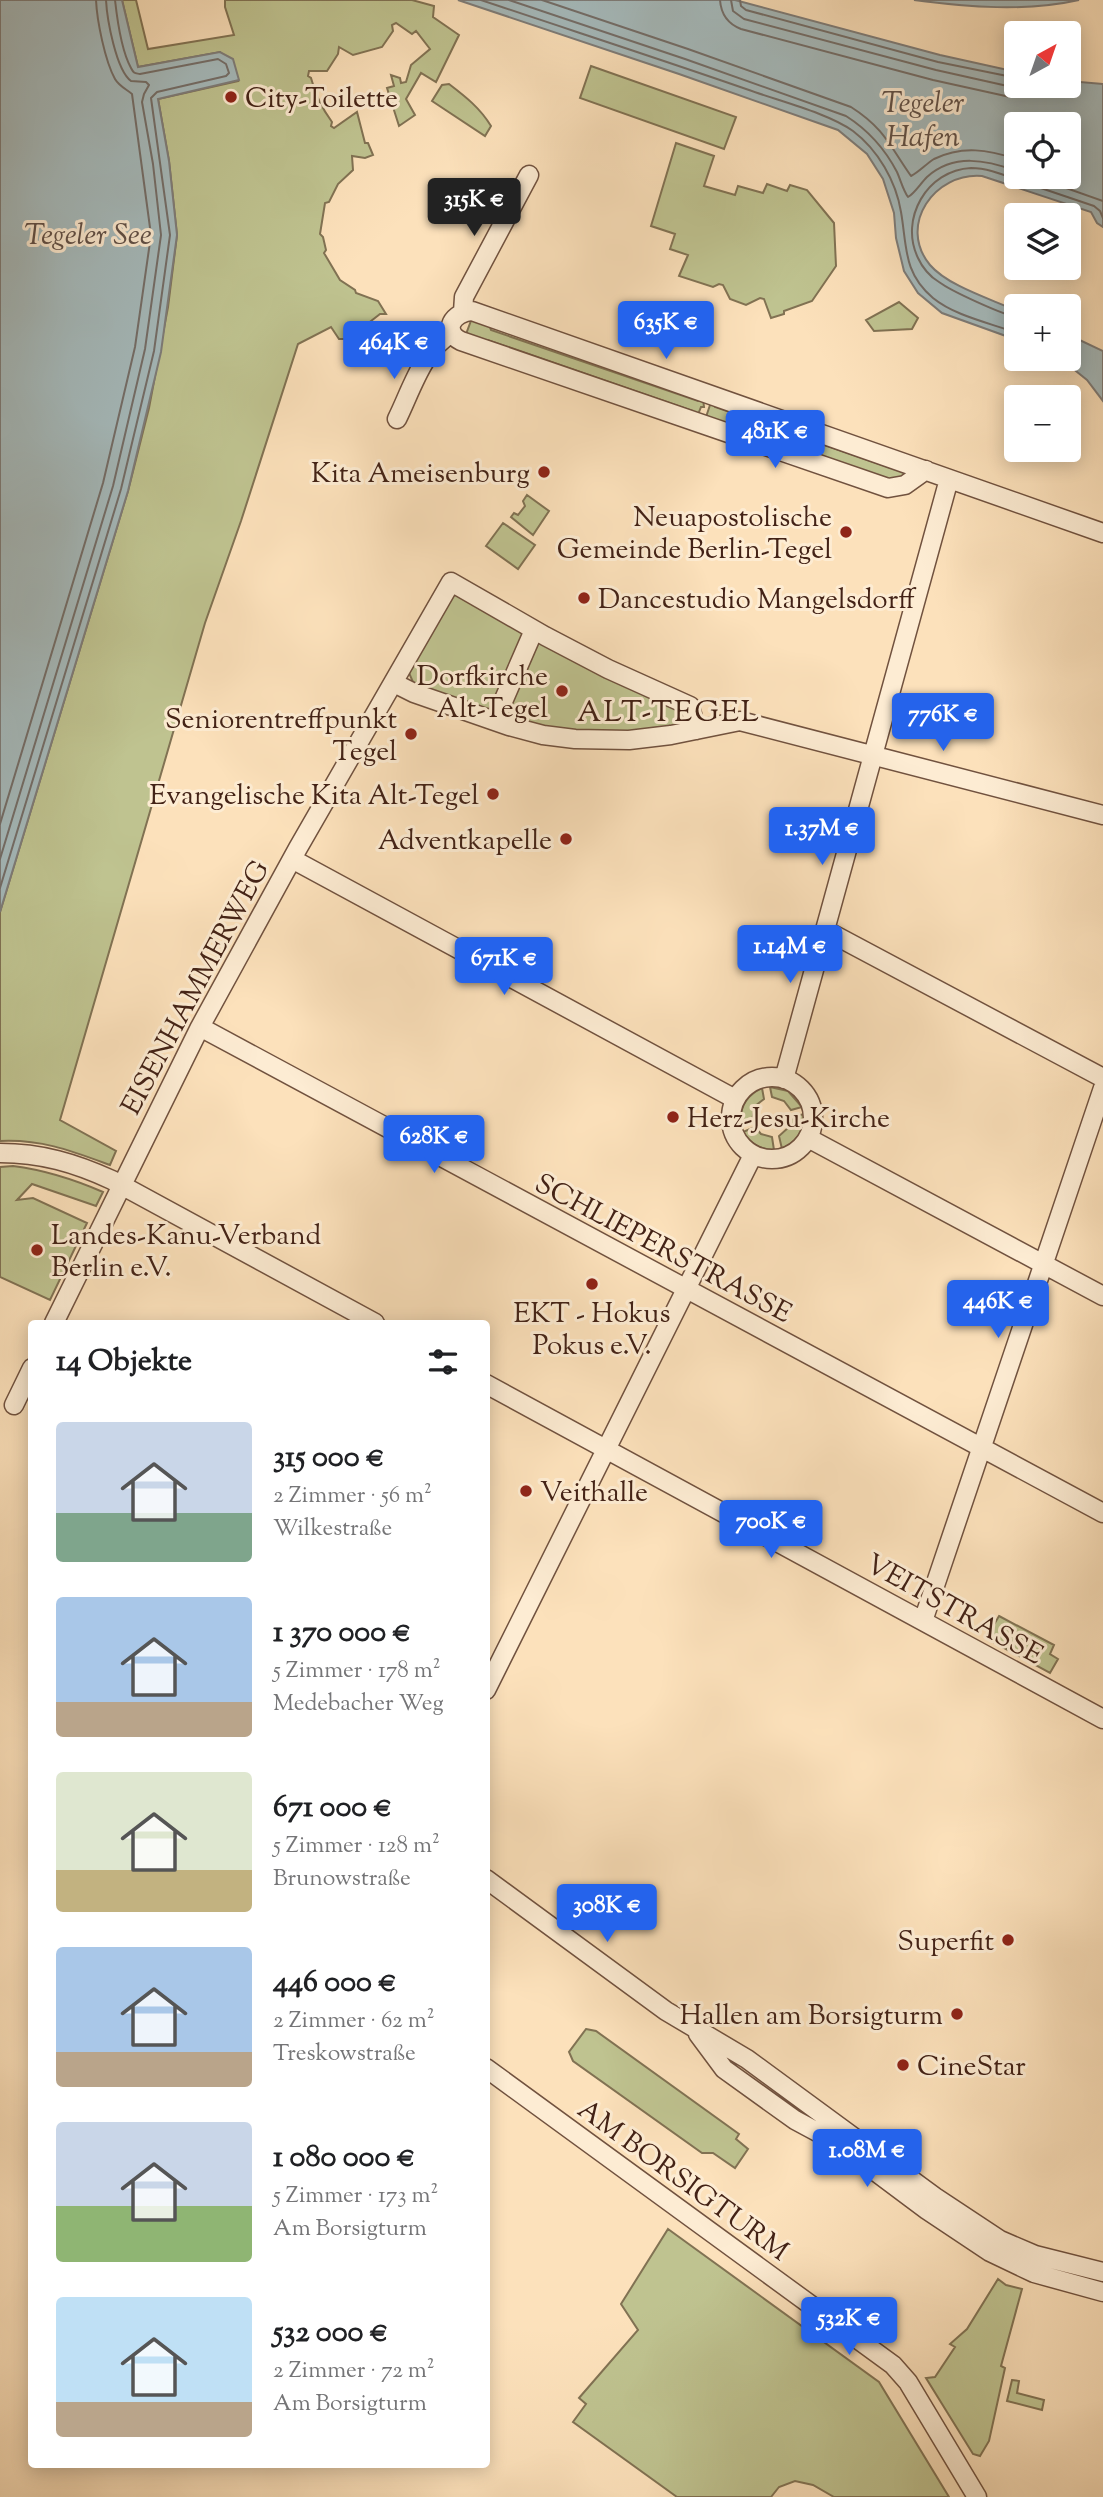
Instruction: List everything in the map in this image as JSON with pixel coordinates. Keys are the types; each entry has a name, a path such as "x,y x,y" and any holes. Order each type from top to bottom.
{"street":[{"path":"463,312 464,297 529,175"},
{"path":"926,470 905,485 888,488 461,341 454,337 451,322 457,314 472,311 697,392 926,470 1103,533"},
{"path":"397,419 425,361 444,338 452,333"},
{"path":"784,1079 949,479"},
{"path":"696,730 690,706 608,669 451,582 394,683 414,694 543,735 575,739 629,740 696,730 740,721 1103,815"},
{"path":"495,720 534,630"},
{"name":"EISENHAMMERWEG","path":"55,1320 200,1027 292,859 394,683"},
{"path":"292,859 735,1099"},
{"path":"825,930 1103,1078"},
{"name":"SCHLIEPERSTRASSE","path":"200,1027 1103,1513"},
{"path":"775,1077 784,1079 799,1087 809,1101 813,1124 808,1138 787,1157 772,1159 752,1155 740,1144 732,1130 730,1114 735,1099 740,1091 756,1080 775,1077"},
{"path":"923,1621 1103,1088"},
{"path":"808,1138 1103,1296"},
{"path":"0,1153 51,1158 78,1165 121,1184 370,1320"},
{"path":"490,1682 608,1450 752,1155"},
{"path":"13,1405 28,1376"},
{"name":"VEITSTRASSE","path":"490,1386 1103,1718"},
{"path":"490,1881 666,2011 747,2059 936,2197 1000,2240 1035,2255 1103,2272"},
{"path":"694,2029 724,2068 795,2120 836,2142 927,2210 990,2252 1034,2273 1103,2292"},
{"name":"AM BORSIGTURM","path":"490,2071 893,2365 908,2382 977,2497"}],"green space":[{"path":"122,0 136,0 148,49 234,35 225,0 412,0 434,6 433,17 459,35 436,82 421,73 406,99 415,115 399,126 387,88 394,86 391,75 400,78 401,83 406,82 411,65 430,49 416,31 412,34 396,23 392,25 393,31 382,47 353,55 339,47 338,54 327,71 309,71 308,76 332,122 331,126 334,128 357,112 365,143 368,143 373,155 365,158 352,156 353,170 338,184 329,202 325,203 320,234 326,250 324,253 340,280 356,293 378,301 386,314 380,314 348,339 339,339 331,327 298,344 205,623 60,1120 116,1151 110,1165 43,1144 0,1141 0,912 128,491 149,408 168,307 177,235 169,161 158,99 238,81 220,52 138,67"},
{"path":"591,66 736,117 724,149 580,98"},
{"path":"449,84 487,120 491,126 485,136 432,101 442,85"},
{"path":"676,143 714,156 704,186 735,195 738,186 763,193 767,184 787,191 790,185 807,190 834,223 836,266 812,301 771,318 764,299 760,298 746,305 730,299 723,285 713,287 679,276 688,255 670,249 675,234 651,226"},
{"path":"899,302 918,318 912,329 874,331 866,320"},
{"path":"472,318 489,324 491,330 698,401 703,399 704,407 701,407 697,417 693,411 488,340 483,343 465,337"},
{"path":"711,402 715,407 891,468 905,468 908,474 893,482 705,420"},
{"path":"527,495 549,511 533,535 511,517 514,513 518,515 525,506 523,501"},
{"path":"503,523 535,545 518,569 486,546"},
{"path":"452,590 527,631 498,704 489,711 416,689 409,673"},
{"path":"534,638 687,712 684,724 615,735 542,729 505,716"},
{"path":"770,1087 788,1091 802,1107 791,1110 784,1101 772,1097"},
{"path":"762,1088 764,1099 755,1106 752,1120 741,1124 741,1112 745,1102"},
{"path":"804,1114 799,1135 782,1149 779,1136 789,1127 792,1117"},
{"path":"755,1127 761,1134 772,1137 774,1150 756,1145 743,1132"},
{"name":"Landes-Kanu-Verband Berlin e.V.","path":"13,1166 59,1176 103,1192 96,1206 32,1184 17,1200 33,1198 87,1223 50,1300 0,1277 0,1167"},
{"path":"999,1616 1054,1645 1050,1654 1058,1659 1050,1673 986,1638"},
{"path":"586,2029 596,2031 739,2134 736,2139 748,2149 735,2168 713,2153 702,2153 573,2061 569,2052"},
{"path":"668,2229 879,2382 949,2497 834,2497 813,2485 795,2481 779,2487 771,2497 677,2497 573,2422 586,2404 579,2398 638,2330 621,2304"},
{"path":"998,2279 1006,2285 1022,2289 1001,2366 1005,2368 989,2441 980,2456 973,2454 926,2378 935,2377 955,2347 950,2344 967,2329"},
{"path":"1012,2380 1019,2381 1017,2393 1044,2400 1042,2410 1007,2401"}],"water":[{"name":"Tegeler See","path":"0,0 122,0 138,67 220,52 233,59 239,80 158,99 169,161 177,235 161,352 128,491 0,912"},
{"name":"Tegeler Hafen","path":"458,0 735,0 940,55 1004,69 1004,98 1082,98 1082,82 1103,84 1103,227 1097,223 1091,212 1081,209 1081,203 1064,203 1021,189 1081,189 1081,112 1004,112 1004,183 982,176 965,177 949,183 936,192 926,204 920,218 918,234 921,250 938,273 1004,305 1004,335 942,313 918,293 904,271 896,238 894,213 883,179 867,154 838,130"},
{"path":"914,0 1079,0 1038,6 996,7"},
{"path":"1081,341 1103,351 1103,401 1087,380 1076,371 1081,371"}],"place":[{"name":"City-Toilette","path":"231,97"},
{"name":"Kita Ameisenburg","path":"544,472"},
{"name":"Neuapostolische Gemeinde Berlin-Tegel","path":"846,532"},
{"name":"Dancestudio Mangelsdorff","path":"584,598"},
{"name":"Dorfkirche Alt-Tegel","path":"562,691"},
{"name":"Seniorentreffpunkt Tegel","path":"411,734"},
{"name":"Evangelische Kita Alt-Tegel","path":"493,794"},
{"name":"Adventkapelle","path":"566,839"},
{"name":"Herz-Jesu-Kirche","path":"673,1117"},
{"name":"Landes-Kanu-Verband Berlin e.V.","path":"37,1250"},
{"name":"EKT - Hokus Pokus e.V.","path":"592,1284"},
{"name":"Veithalle","path":"526,1491"},
{"name":"Superfit","path":"1008,1940"},
{"name":"Hallen am Borsigturm","path":"957,2014"},
{"name":"CineStar","path":"903,2065"}],"district":[{"name":"ALT-TEGEL","path":"669,711"}]}
